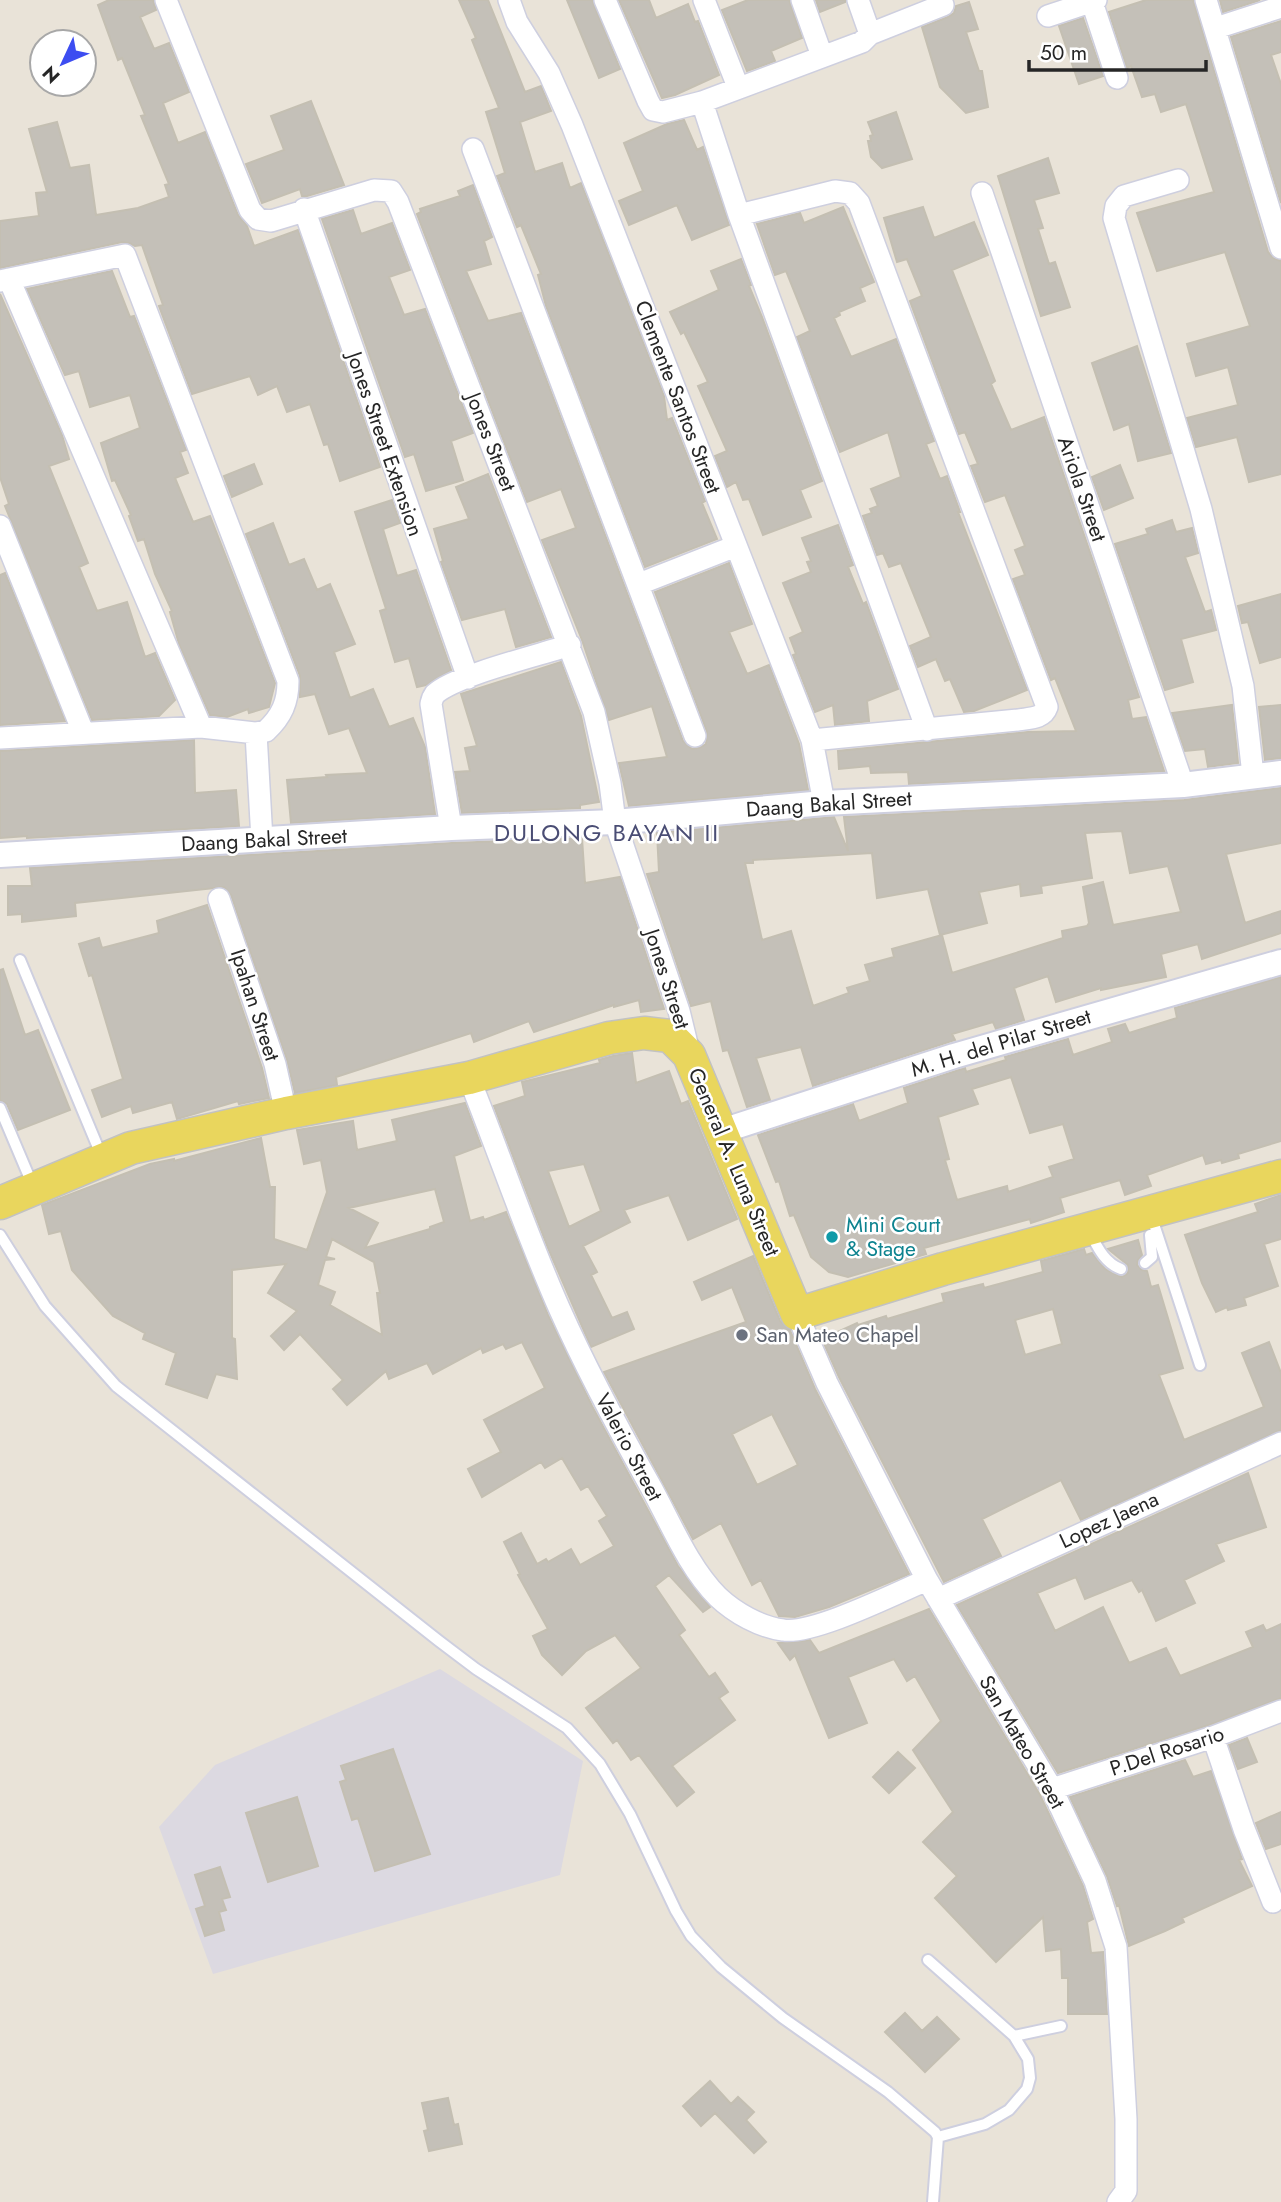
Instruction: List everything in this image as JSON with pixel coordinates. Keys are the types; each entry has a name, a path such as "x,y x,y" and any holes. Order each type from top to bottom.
{"main road":[{"name":"General A. Luna Street","path":"0,1203 131,1148 286,1113 469,1078 609,1038 644,1033 670,1036 690,1055 797,1314"},
{"path":"797,1314 943,1269 1281,1176"}],"street":[{"name":"Jones Street","path":"166,0 250,210 258,219 271,221 374,190 391,191 398,202 594,712 610,783 615,822 690,1055"},
{"name":"Clemente Santos Street","path":"509,0 517,22 549,73 572,125 812,740 824,803"},
{"path":"605,0 653,110 663,112 702,102 863,42 870,34 943,5"},
{"path":"704,0 738,87"},
{"path":"802,0 822,56"},
{"path":"858,0 870,34"},
{"path":"1206,0 1281,248"},
{"path":"1048,16 1094,1 1117,78"},
{"path":"1216,28 1281,7"},
{"path":"702,102 739,215 927,730"},
{"path":"473,149 695,736"},
{"path":"1178,180 1124,196 1116,206 1114,218 1200,509 1244,685 1253,775"},
{"path":"739,215 835,191 850,193 859,203 1047,707 1045,712 1038,716 927,730 812,740"},
{"name":"Ariola Street","path":"982,193 1183,785"},
{"name":"Jones Street Extension","path":"304,209 468,678"},
{"path":"0,738 201,727 256,733 266,731 284,709 288,698 288,681 125,255 4,280 201,727"},
{"path":"0,526 83,732"},
{"path":"639,584 736,546"},
{"path":"451,828 431,704 436,693 468,678 570,645"},
{"path":"256,733 262,840"},
{"name":"Daang Bakal Street","path":"0,855 451,828 615,822 824,803 1183,785 1281,773"},
{"name":"Ipahan Street","path":"219,899 275,1064 286,1113"},
{"name":"M. H. del Pilar Street","path":"722,1131 978,1048 1281,962"},
{"name":"Valerio Street","path":"469,1078 560,1311 612,1417 662,1509 690,1558 718,1597 762,1625 785,1631 803,1630 849,1614 927,1580"},
{"name":"San Mateo Street","path":"797,1314 827,1383 927,1580 1052,1789 1095,1881 1116,1947 1126,2119 1125,2191 1118,2202"},
{"name":"Lopez Jaena","path":"938,1599 1281,1443"},
{"name":"P.Del Rosario","path":"1052,1789 1213,1737 1281,1711"},
{"path":"1213,1737 1244,1829 1273,1902"}],"lane":[{"path":"20,960 103,1159"},
{"path":"0,1108 34,1188"},
{"path":"1145,1263 1152,1257 1147,1213"},
{"path":"1147,1213 1200,1365"},
{"path":"1087,1229 1105,1259 1112,1266 1121,1269"},
{"path":"0,1235 45,1306 116,1386 439,1641 476,1669 567,1728 600,1764 630,1814 676,1911 691,1936 750,1992 888,2092 929,2126 938,2137 933,2202"},
{"path":"928,1960 1014,2036 1028,2059 1030,2078 1027,2089 1009,2110 985,2124 938,2137"},
{"path":"1014,2036 1061,2026"}],"shaded area":[{"path":"440,1669 583,1761 560,1875 213,1974 159,1827 215,1765"}],"building":[{"path":"109,0 153,0 156,10 140,17 154,49 169,43 189,92 163,103 178,143 205,132 238,215 247,226 254,246 298,230 380,467 340,481 328,444 324,445 310,404 287,412 277,386 258,395 250,376 192,394 159,306 163,305 142,245 122,242 0,268 0,221 39,216 36,193 47,192 29,129 57,122 70,168 89,165 96,215 138,208 169,197 165,185 169,184 141,116 145,115 122,58 118,60 98,5"},
{"path":"459,0 488,0 525,92 541,86 551,111 520,122 535,172 562,163 570,188 581,183 664,396 667,420 672,418 717,539 645,567 546,306 538,275 541,274 521,225 517,227 497,176 505,173 486,112 499,108 472,40 476,38"},
{"path":"567,0 592,0 620,69 599,78"},
{"path":"619,0 649,0 656,18 688,4 695,22 698,21 719,75 662,98"},
{"path":"748,0 789,0 802,38 771,51 775,61 747,71 722,10"},
{"path":"816,0 845,0 845,2 820,12"},
{"path":"1146,0 1193,0 1268,252 1281,261 1281,474 1249,482 1237,437 1196,447 1187,418 1238,405 1228,367 1196,376 1187,344 1250,326 1225,252 1157,271 1137,213 1214,192 1186,104 1161,112 1155,94 1142,97 1131,66 1127,68 1109,12"},
{"path":"1220,0 1260,0 1223,12"},
{"path":"969,2 978,29 966,32 979,71 982,71 988,107 966,113 940,87 922,27 948,17 954,13 956,6"},
{"path":"1083,18 1103,76 1079,84 1059,26"},
{"path":"1281,21 1281,52 1271,55 1281,84 1281,203 1231,37"},
{"path":"311,101 344,185 307,196 302,196 300,189 262,203 246,164 284,150 271,116"},
{"path":"896,112 912,159 882,168 871,157 868,141 871,141 870,136 873,135 868,122"},
{"path":"684,120 697,150 703,147 729,225 692,240 677,205 629,225 619,201 643,191 624,143 667,124"},
{"path":"1048,158 1059,193 1034,200 1043,228 1038,229 1049,264 1055,262 1070,307 1041,316 998,176"},
{"path":"473,185 492,237 484,241 491,264 466,271 488,321 521,313 683,741 692,749 699,748 706,744 707,732 655,592 729,563 752,624 729,632 747,674 769,665 799,744 808,790 629,806 619,763 667,757 652,706 609,720 582,640 542,540 576,528 561,489 527,502 417,214 421,212 420,209 460,196 458,191"},
{"path":"843,207 874,282 860,288 865,301 839,312 840,315 834,318 851,357 896,339 934,441 926,444 940,479 947,476 958,512 1027,690 974,711 964,712 950,679 945,681 936,659 918,667 910,646 931,637 901,563 889,567 883,553 877,555 863,516 872,513 870,509 878,506 871,489 901,477 888,432 840,452 797,337 810,331 786,271 775,275 757,224 800,213 804,223"},
{"path":"923,207 934,238 974,222 988,255 952,270 995,381 991,384 1011,430 1044,417 1139,697 1128,700 1132,719 1146,717 1164,771 909,784 908,772 871,773 870,766 839,769 838,751 1028,732 1076,731 1055,678 1051,680 1013,579 1025,575 1015,550 1025,546 1005,495 985,502 971,466 978,464 965,432 959,434 910,301 922,296 907,259 897,262 884,218"},
{"path":"353,210 361,234 392,223 410,270 389,277 404,315 425,309 473,433 451,441 463,480 426,491 414,454 405,457 322,219"},
{"path":"741,259 822,481 800,490 811,517 763,535 749,499 743,500 736,482 727,487 715,456 727,451 698,386 708,382 684,332 681,334 670,312 719,290 711,271"},
{"path":"112,271 130,317 134,316 186,450 180,452 188,473 175,478 193,522 210,516 275,683 269,707 249,713 248,709 227,717 210,715 179,644 170,612 172,611 155,574 144,539 138,541 129,516 131,515 115,480 112,481 101,443 140,428 130,395 90,407 79,371 65,375 27,289"},
{"path":"0,294 62,435 69,459 49,466 88,563 79,567 97,611 127,602 145,657 155,653 175,700 159,716 92,720 5,506 9,504 0,477"},
{"path":"1137,346 1171,453 1138,461 1129,424 1114,430 1092,363"},
{"path":"254,464 262,484 232,497 224,476"},
{"path":"1120,465 1133,498 1104,510 1092,477"},
{"path":"488,474 551,637 516,647 505,609 462,620 441,562 443,561 434,529 469,519 456,487"},
{"path":"392,500 400,523 383,529 397,576 416,570 451,670 426,685 417,687 409,658 395,662 380,611 386,609 355,512"},
{"path":"1172,520 1176,532 1192,528 1198,553 1185,557 1205,612 1211,610 1216,630 1181,639 1193,682 1165,690 1115,544 1148,534 1146,529"},
{"path":"273,523 289,565 304,559 317,590 330,584 355,644 334,652 350,698 373,689 389,727 413,718 425,747 435,814 291,823 287,780 367,773 349,728 329,734 315,694 300,697 300,676 246,534"},
{"path":"838,525 853,565 848,567 863,604 866,602 898,689 867,701 869,721 835,725 833,705 815,712 793,655 796,654 790,638 803,632 783,583 811,572 807,562 811,561 802,538"},
{"path":"5,573 65,721 0,725 0,575"},
{"path":"1281,594 1281,657 1260,663 1248,622 1242,623 1238,606"},
{"path":"561,662 581,716 599,802 580,805 580,808 462,813 455,772 470,771 465,748 477,746 461,694"},
{"path":"1232,705 1238,763 1208,767 1205,749 1185,751 1172,713"},
{"path":"1281,705 1281,758 1265,760 1259,707"},
{"path":"194,740 195,793 236,790 239,826 0,838 0,751"},
{"path":"1281,788 1281,843 1226,854 1245,923 1281,911 1281,933 1202,959 1198,944 1161,954 1166,977 1101,988 1056,1002 1048,976 1014,988 1024,1020 996,1029 993,1022 952,1034 955,1040 813,1086 801,1047 756,1058 770,1100 747,1107 728,1050 723,1051 711,1001 691,1006 647,874 659,872 657,833 834,817 848,851 844,817 1184,800","holes":["1122,831 1130,873 1168,866 1181,912 1113,925 1103,882 1083,887 1089,923 1087,926 1062,931 1063,938 952,973 942,935 892,949 894,957 865,965 870,981 847,988 849,993 813,1006 791,931 762,940 745,863 753,863 753,860 872,853 877,898 928,889 940,935 987,923 979,892 1020,884 1021,896 1042,893 1041,886 1092,878 1085,833"]},
{"path":"582,838 585,883 620,877 664,1009 641,1012 639,1000 614,1005 534,1032 529,1021 474,1042 471,1033 336,1077 337,1085 295,1093 287,1060 231,895 224,887 75,903 76,916 22,922 22,914 8,915 8,886 32,886 30,868"},
{"path":"207,905 262,1068 269,1098 239,1104 238,1101 177,1119 172,1102 133,1113 131,1106 102,1117 92,1090 123,1079 92,975 89,976 79,944 99,938 102,948 159,933 157,921"},
{"path":"3,969 25,1035 38,1030 70,1110 18,1130 7,1104 0,1100 0,970"},
{"path":"1281,977 1281,1141 1238,1154 1239,1158 1222,1163 1221,1160 1206,1164 1203,1155 1147,1175 1151,1186 1125,1195 1120,1180 1060,1198 1064,1212 1031,1223 1030,1219 924,1248 926,1254 848,1277 829,1272 811,1257 794,1215 790,1216 779,1181 776,1182 758,1135 853,1104 859,1121 908,1103 904,1088 965,1068 966,1072 1006,1060 1005,1057 1068,1039 1073,1055 1112,1042 1108,1029 1125,1024 1129,1033 1177,1018 1175,1008","holes":["1011,1077 1030,1133 1063,1124 1074,1159 1049,1167 1053,1177 1008,1192 1007,1186 957,1200 945,1160 949,1159 938,1117 978,1104 972,1089"]},
{"path":"632,1053 636,1083 669,1071 681,1104 688,1101 737,1219 688,1240 669,1195 624,1210 630,1222 583,1246 597,1272 591,1275 612,1318 627,1312 634,1329 591,1347 548,1248 494,1106 525,1096 522,1082 600,1063 599,1060","holes":["584,1164 601,1211 569,1227 548,1171"]},
{"path":"465,1103 481,1146 454,1156 470,1221 483,1217 484,1220 506,1212 548,1315 592,1406 678,1566 710,1607 703,1612 669,1575 655,1586 685,1630 679,1635 709,1677 715,1673 728,1692 719,1698 735,1720 672,1766 694,1792 677,1806 639,1755 631,1760 617,1740 613,1743 586,1708 641,1668 615,1635 586,1651 562,1675 542,1655 533,1636 548,1629 518,1575 520,1574 504,1542 521,1533 537,1564 546,1559 548,1562 571,1549 580,1565 614,1546 599,1521 607,1516 588,1486 581,1490 562,1458 545,1468 541,1462 482,1497 468,1469 501,1452 484,1420 545,1388 522,1342 506,1349 503,1344 483,1353 481,1348 433,1374 427,1363 389,1379 386,1371 347,1405 333,1389 343,1380 300,1334 284,1350 271,1336 297,1311 268,1293 286,1264 232,1270 232,1338 235,1339 237,1379 216,1374 207,1398 166,1384 176,1353 143,1339 145,1333 113,1316 72,1270 61,1231 49,1234 42,1205 150,1164 174,1161 261,1138 270,1187 275,1187 274,1239 307,1250 327,1192 321,1160 304,1164 297,1130 353,1121 357,1150 397,1141 392,1120","holes":["435,1189 444,1222 430,1229 365,1248 378,1223 349,1208","332,1239 374,1262 380,1293 377,1293 382,1335 330,1305 335,1292 318,1285 325,1260 335,1259 326,1257"]},
{"path":"1281,1195 1281,1239 1264,1244 1278,1286 1244,1298 1246,1305 1228,1310 1227,1307 1216,1312 1202,1283 1185,1235 1258,1212 1255,1204"},
{"path":"1138,1240 1142,1255 1137,1265 1147,1271 1151,1287 1158,1285 1183,1368 1159,1375 1184,1440 1264,1407 1242,1353 1269,1342 1281,1373 1281,1430 1081,1520 1061,1480 982,1519 1001,1556 944,1582 822,1339 857,1323 858,1325 886,1316 887,1319 944,1302 942,1294 983,1284 984,1288 1043,1272 1041,1261 1084,1249 1086,1255 1092,1253 1105,1269 1122,1277 1128,1273 1128,1265 1108,1249","holes":["1053,1309 1062,1344 1025,1355 1015,1320"]},
{"path":"753,1256 780,1321 790,1330 815,1389 909,1574 829,1607 795,1617 779,1616 761,1580 752,1585 721,1523 693,1539 604,1372 746,1322 732,1287 702,1300 694,1282","holes":["772,1414 798,1465 757,1485 732,1434"]},
{"path":"1248,1473 1266,1527 1216,1544 1224,1561 1184,1580 1195,1603 1156,1621 1142,1590 1139,1592 1132,1580 1085,1599 1076,1577 1037,1593 1055,1631 1103,1607 1129,1663 1166,1648 1180,1676 1253,1647 1246,1632 1263,1625 1266,1631 1281,1624 1281,1698 1209,1725 1058,1773 957,1605"},
{"path":"929,1609 1040,1795 1083,1886 1093,1919 1087,1922 1091,1953 1103,1952 1107,2014 1068,2014 1068,1978 1062,1978 1061,1949 1046,1951 1043,1917 996,1962 935,1898 957,1876 923,1842 953,1812 913,1750 941,1721 915,1676 907,1681 894,1659 848,1677 867,1723 829,1738 795,1655 790,1660 778,1643 810,1640 819,1653"},
{"path":"1247,1738 1257,1762 1238,1769 1229,1745"},
{"path":"393,1749 430,1854 375,1871 358,1818 352,1820 340,1782 346,1780 341,1766"},
{"path":"898,1752 915,1768 889,1793 873,1777"},
{"path":"1185,1760 1193,1777 1211,1771 1242,1859 1239,1860 1252,1886 1182,1918 1184,1922 1129,1946 1119,1905 1117,1906 1107,1876 1070,1797"},
{"path":"297,1797 318,1866 268,1882 246,1813"},
{"path":"1281,1812 1281,1844 1266,1849 1256,1823"},
{"path":"220,1867 230,1897 222,1899 226,1910 219,1912 224,1930 205,1936 196,1909 205,1906 195,1875"},
{"path":"905,2013 922,2031 937,2017 959,2039 925,2072 885,2032"},
{"path":"710,2081 731,2104 738,2097 754,2112 746,2120 766,2142 754,2153 715,2113 701,2126 683,2106"},
{"path":"448,2098 454,2125 458,2124 462,2144 429,2151 422,2103"}],"place":[{"name":"Mini Court & Stage","path":"832,1237"},
{"name":"San Mateo Chapel","path":"742,1335"}],"district":[{"name":"DULONG BAYAN II","path":"607,833"}]}
